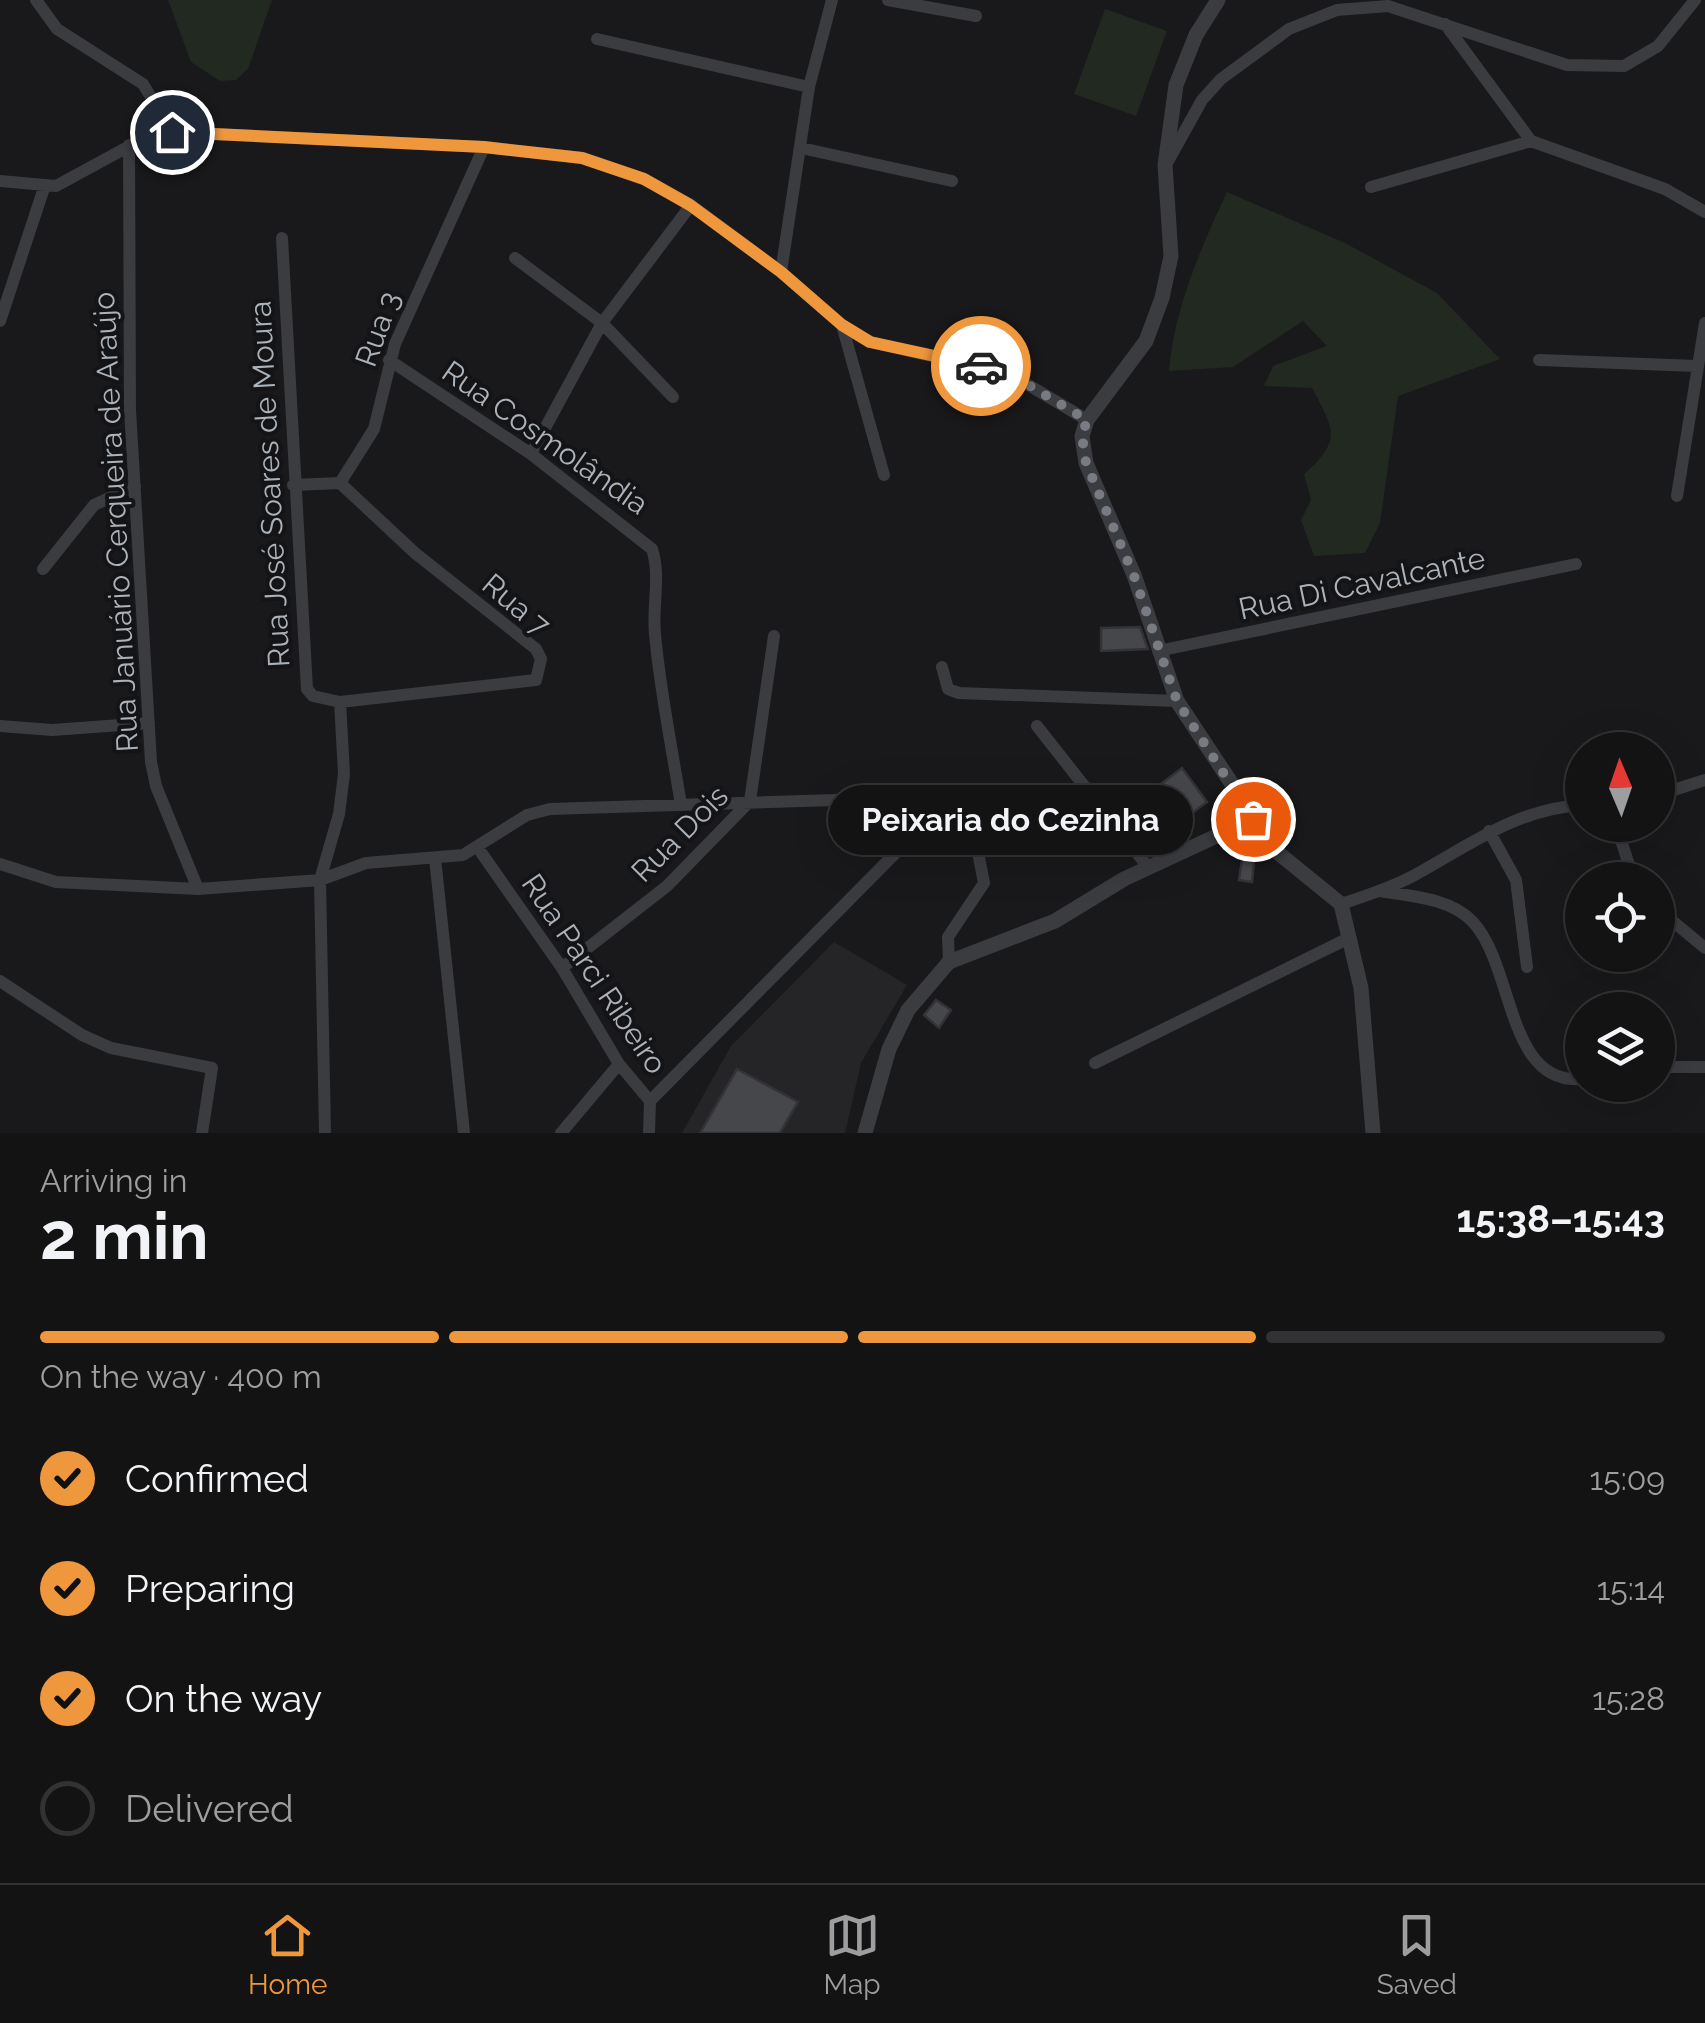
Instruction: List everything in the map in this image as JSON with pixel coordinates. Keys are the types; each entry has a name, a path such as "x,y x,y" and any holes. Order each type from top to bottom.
{"street":[{"path":"36,0 57,29 143,84 172,132"},
{"path":"781,272 809,87 832,0"},
{"path":"888,0 976,16"},
{"path":"1218,0 1196,35 1176,85 1165,165 1170,256 1162,298 1146,341 1087,420 1082,436 1086,463 1134,576 1177,701 1253,819 1293,869 1341,904 1361,988 1372,1133"},
{"path":"1165,165 1202,100 1221,79 1289,29 1337,10 1388,6 1567,65 1624,66 1658,46 1695,0"},
{"path":"1444,22 1531,141 1665,189 1705,212"},
{"path":"598,39 809,87"},
{"path":"0,181 44,188 71,180 129,145 172,132 484,147 582,158 644,179 690,205 781,272 842,325 898,351 1010,374 1087,420"},
{"path":"1371,187 1531,141"},
{"name":"Rua Januário Cerqueira de Araújo","path":"129,145 134,486 149,723 156,786 198,889"},
{"name":"Rua 3","path":"340,483 374,429 390,360 484,147"},
{"path":"801,148 952,181"},
{"path":"0,321 44,188"},
{"path":"532,454 602,322 690,205"},
{"name":"Rua José Soares de Moura","path":"282,238 307,690 313,696 340,702"},
{"path":"516,258 602,322 673,397"},
{"path":"1677,496 1705,323"},
{"path":"842,325 884,475"},
{"name":"Rua Cosmolândia","path":"390,360 532,454 652,549 658,566 654,628 681,804"},
{"path":"1539,360 1698,366"},
{"path":"293,485 340,483"},
{"name":"Rua 7","path":"340,483 415,553 536,648 541,659 536,680 504,687 340,702"},
{"path":"43,570 94,504 134,486"},
{"name":"Rua Di Cavalcante","path":"1158,652 1576,564"},
{"name":"Rua Dois","path":"562,968 667,886 750,801 774,636"},
{"path":"942,667 948,688 959,693 1177,701"},
{"path":"325,1133 320,880 339,814 344,774 340,702"},
{"path":"0,726 52,730 149,723"},
{"path":"1037,726 1148,866"},
{"path":"1675,790 1705,780"},
{"path":"650,1102 948,800"},
{"path":"0,864 56,882 198,889 320,880 366,863 463,856 527,815 550,809 750,801 948,800 963,810 984,882 948,938 949,962"},
{"path":"1341,904 1380,891 1488,831 1547,807 1565,806"},
{"path":"866,1133 889,1049 908,1010 949,962 1055,922 1148,866 1253,819"},
{"path":"1488,831 1516,880 1527,967"},
{"name":"Rua Parci Ribeiro","path":"478,848 562,968 619,1064 650,1102 649,1133"},
{"path":"435,858 464,1133"},
{"path":"1380,891 1434,901 1472,920 1505,982 1528,1054 1540,1069 1565,1078"},
{"path":"1675,922 1705,948"},
{"path":"1095,1063 1349,938"},
{"path":"0,980 82,1036 111,1048 212,1068 202,1133"},
{"path":"561,1133 619,1064"},
{"path":"1675,1067 1705,1067"}],"shaded area":[{"path":"168,0 272,0 248,69 236,80 220,81 191,62"},
{"path":"1105,9 1167,31 1136,116 1074,94"},
{"path":"1227,192 1345,243 1437,293 1500,359 1398,396 1380,523 1365,553 1314,556 1301,520 1311,500 1304,474 1325,452 1331,434 1329,424 1312,388 1264,386 1273,366 1327,346 1303,321 1233,367 1169,371 1183,301"},
{"path":"834,942 907,985 861,1063 845,1133 682,1133 731,1046"}],"building":[{"path":"1140,627 1148,649 1101,651 1101,628"},
{"path":"1182,768 1207,802 1172,828 1145,796"},
{"path":"1242,859 1254,862 1252,882 1239,880"},
{"path":"936,1000 951,1010 939,1028 924,1015"},
{"path":"737,1069 798,1102 780,1133 700,1133"}],"way so far":[{"path":"981,366 1010,374 1087,420 1082,436 1086,463 1134,576 1177,701 1253,819"}],"place":[{"name":"Peixaria do Cezinha","path":"1253,819"}],"route":[{"path":"172,132 484,147 582,158 644,179 690,205 781,272 842,325 870,342 981,366"}]}
